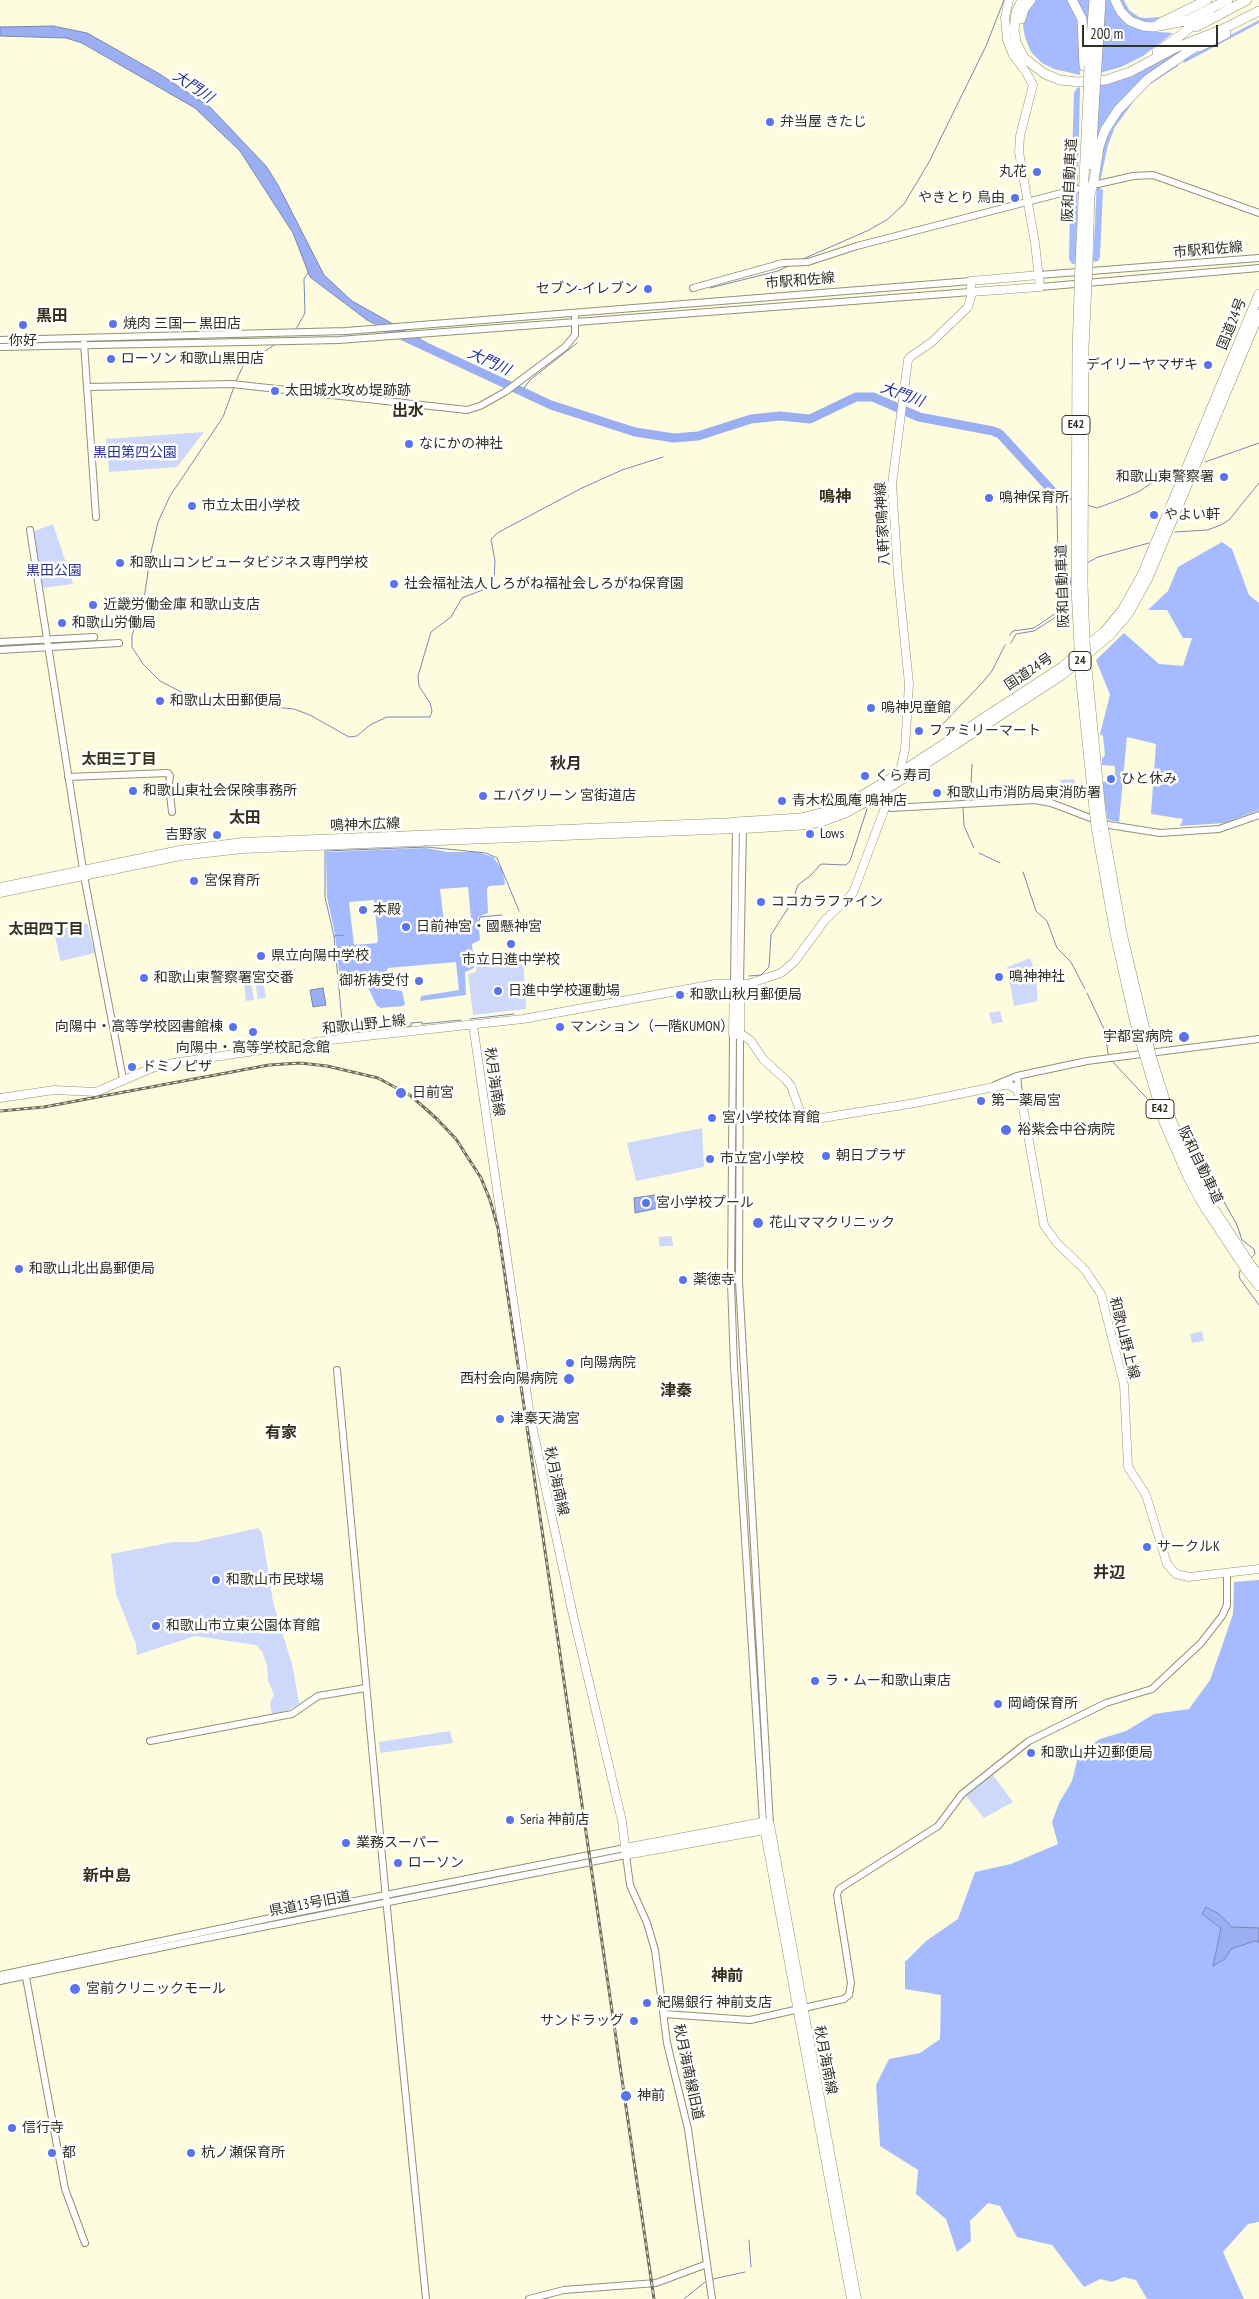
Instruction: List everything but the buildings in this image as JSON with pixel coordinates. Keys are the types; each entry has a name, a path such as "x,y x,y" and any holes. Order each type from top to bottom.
{"highway":[{"path":"1022,0 1015,16 1014,30 1016,42 1024,58 1031,65 1055,78 1084,83 1106,80 1137,68 1259,6"},
{"path":"1031,0 1024,9 1020,21 1020,35 1025,48 1040,65 1067,76 1090,77 1120,70 1153,55 1181,36 1247,0"},
{"path":"1072,0 1077,6 1082,23 1090,65"},
{"name":"阪和自動車道","path":"1084,263 1084,158 1094,0"},
{"name":"阪和自動車道","path":"1090,65 1101,0"},
{"path":"1115,0 1124,16 1137,24 1148,26 1170,25 1210,10 1228,0"},
{"path":"1137,24 1148,25 1163,22 1207,0"},
{"path":"1171,62 1256,14 1259,6"},
{"path":"1181,36 1210,10"},
{"path":"1175,48 1256,14"},
{"path":"1090,196 1099,147 1110,121 1135,90 1171,62 1221,30"},
{"name":"阪和自動車道","path":"1089,94 1090,196 1076,370 1083,671 1100,829 1134,1019 1164,1122 1187,1175 1202,1203 1248,1266 1259,1286"},
{"name":"国道24号","path":"739,825 789,827 821,822 844,813 1062,667 1105,632 1123,609 1142,575 1259,294"},
{"name":"国道24号","path":"899,777 1062,675 1103,642 1128,614 1152,570 1259,314"},
{"name":"阪和自動車道","path":"1248,1266 1259,1276"}],"main road":[{"path":"971,292 1040,286 1019,152 1020,136 1033,85 1013,55 1007,40 1005,17 1009,0"},
{"path":"971,281 1039,275"},
{"name":"八軒家鳴神線","path":"899,777 905,749 909,684 898,575 892,484 902,398 910,357 932,342 968,307 971,281"},
{"path":"880,790 886,805"},
{"name":"和歌山野上線","path":"0,1098 54,1090 96,1092 152,1068 203,1058 330,1040 473,1026 523,1019 684,989 737,983 748,984 781,974 788,969 825,920 853,894 886,805"},
{"name":"鳴神木広線","path":"0,887 181,856 242,849 739,825"},
{"name":"鳴神木広線","path":"0,893 83,873"},
{"path":"737,983 736,1034 751,1041 763,1059 791,1086 800,1111 807,1117 822,1118 943,1099 1010,1085 1020,1094"},
{"name":"秋月海南線","path":"473,1026 530,1416 571,1606 619,1806 625,1851"},
{"name":"和歌山野上線","path":"1020,1094 1044,1225 1056,1242 1085,1270 1101,1294 1124,1385 1128,1468 1146,1495 1167,1564 1171,1570 1182,1576 1259,1569"},
{"path":"625,1851 766,1826"},
{"name":"秋月海南線","path":"766,1826 857,2299"},
{"name":"秋月海南線","path":"800,2008 851,2299"}],"street":[{"path":"1098,184 1132,176 1152,175 1259,213"},
{"path":"693,288 783,263 808,262 857,246 1077,189"},
{"name":"市駅和佐線","path":"1039,275 1259,258"},
{"name":"市駅和佐線","path":"1040,286 1259,268"},
{"name":"市駅和佐線","path":"0,340 346,331 971,281"},
{"name":"市駅和佐線","path":"0,347 340,340 971,292"},
{"path":"89,387 232,384 467,410 480,406 505,392 570,342 575,335 574,313"},
{"path":"81,338 86,345 96,517"},
{"path":"30,530 83,873 123,1079"},
{"path":"0,642 94,637"},
{"path":"0,650 119,643"},
{"path":"68,777 168,773 170,776 168,792 170,794 172,812"},
{"path":"886,805 891,808 1035,800 1051,803 1109,825 1160,833 1219,828 1259,815"},
{"path":"737,983 739,825"},
{"path":"736,1034 739,1281 766,1826"},
{"path":"984,1089 1017,1076 1087,1061 1259,1039"},
{"path":"1017,1076 1020,1094"},
{"path":"337,1370 386,1898 426,2299"},
{"path":"664,2014 750,2020 844,1998 851,1993 852,1983 837,1895 839,1889 938,1826 962,1794 1029,1740 1106,1703 1152,1689 1201,1643 1222,1616 1227,1605 1227,1573"},
{"path":"150,1741 292,1714 318,1696 366,1688"},
{"name":"県道13号旧道","path":"0,1981 25,1973 386,1898 625,1851"},
{"name":"秋月海南線旧道","path":"625,1851 630,1885 652,1936 667,2044 688,2130 712,2299"},
{"path":"25,1973 65,2190 85,2243"},
{"name":"県道13号旧道","path":"0,1975 25,1973"},
{"path":"529,2299 564,2290 656,2283 707,2264"}],"green space":[{"name":"黒田第四公園","path":"204,432 177,467 109,472 106,439"},
{"name":"黒田公園","path":"53,524 73,584 42,588 32,532"},
{"path":"1074,779 1076,786 1073,791 1060,790 1060,780"},
{"path":"87,923 95,953 61,961 54,931 56,929 82,926"},
{"name":"日進中学校運動場","path":"523,954 526,1009 473,1015 468,974 476,972 476,957"},
{"path":"1030,958 1035,971 1038,1001 1014,1006 1007,967"},
{"path":"263,980 266,998 258,999 255,981"},
{"path":"251,982 254,1000 246,1001 244,983"},
{"path":"1000,1011 1003,1022 992,1024 989,1013"},
{"path":"702,1128 704,1167 636,1181 627,1143"},
{"path":"672,1236 673,1246 659,1246 659,1237"},
{"path":"1202,1331 1204,1341 1192,1343 1190,1334"},
{"path":"258,1528 262,1533 273,1602 293,1668 299,1704 287,1711 272,1714 270,1704 274,1694 268,1681 267,1666 262,1651 256,1645 195,1636 137,1655 136,1644 116,1594 111,1554 173,1542 196,1542"},
{"path":"450,1731 453,1743 380,1753 379,1742"},
{"path":"992,1774 1013,1802 984,1818 966,1796"}],"shaded area":[{"path":"1036,0 1068,0 1077,11 1081,49 1080,75 1054,69 1042,63 1031,52 1023,26 1027,12"},
{"path":"1076,0 1090,0 1088,37 1082,11"},
{"path":"1104,0 1111,0 1145,31 1173,33 1143,56 1121,67 1100,73"},
{"path":"1118,0 1124,0 1129,10 1139,17 1163,17 1152,22 1142,22 1131,18"},
{"path":"1259,20 1259,23 1184,63 1183,60"},
{"path":"53,26 87,33 158,73 210,107 266,166 278,185 324,275 352,301 427,343 419,346 367,320 310,277 293,233 240,151 195,108 82,43 66,38 0,36 0,27"},
{"path":"1183,49 1134,87 1095,152 1099,84"},
{"path":"1176,62 1178,66 1149,85 1136,98 1115,127 1108,145 1101,178 1098,180 1098,187 1103,190 1100,257 1098,261 1093,262 1098,165 1107,132 1135,93"},
{"path":"1080,87 1076,264 1072,264 1069,259 1070,205 1071,195 1076,192 1071,188 1074,94 1076,89"},
{"path":"1222,542 1232,549 1249,595 1259,603 1259,810 1225,823 1180,826 1183,819 1151,814 1156,744 1127,737 1119,822 1109,820 1107,818 1102,782 1115,780 1115,766 1102,765 1102,759 1105,755 1103,736 1100,734 1110,695 1096,660 1124,633 1159,664 1183,666 1192,638 1183,638 1167,610 1148,610 1168,591 1178,567"},
{"name":"日前神宮・國懸神宮","path":"426,848 448,852 478,852 493,857 502,869 505,883 504,885 489,886 487,889 488,913 478,917 480,940 472,944 474,968 465,972 466,995 420,1001 421,996 459,990 456,962 388,968 381,988 402,991 405,1004 403,1006 381,1008 377,1006 363,977 339,971 335,934 327,897 326,852","holes":["468,887 472,929 471,931 446,933 440,889","374,900 377,943 354,945 349,902"]},
{"path":"323,988 326,1005 313,1007 310,990"},
{"name":"宮小学校プール","path":"655,1195 659,1208 635,1213 634,1198"},
{"path":"1259,1580 1259,2222 1248,2224 1223,2252 1244,2299 1147,2299 1136,2280 1124,2277 1112,2282 1100,2279 1084,2287 1052,2245 1017,2237 1000,2206 988,2203 970,2221 971,2241 957,2252 946,2219 916,2194 918,2170 880,2146 876,2085 889,2059 920,2053 940,2039 941,1995 905,1989 905,1962 926,1941 958,1919 975,1872 1011,1864 1058,1844 1052,1822 1059,1803 1072,1781 1079,1753 1100,1739 1126,1731 1154,1714 1189,1709 1210,1680 1221,1649 1233,1614 1234,1582"},
{"path":"1206,1907 1219,1914 1232,1927 1259,1928 1259,1942 1255,1941 1231,1949 1225,1959 1213,1966 1221,1928 1202,1914"}],"waterway":[{"path":"803,259 869,230 888,219 904,204 929,162 986,46 1004,0"},
{"path":"710,288 778,271 790,265"},
{"path":"296,329 305,313 304,279 309,271"},
{"name":"大門川","path":"379,325 551,405 635,432 674,438 698,436 751,419 780,416 810,419 856,397 873,397 919,417 1000,434 1055,494"},
{"path":"521,392 530,380 577,343"},
{"path":"236,381 244,364 276,344"},
{"path":"234,387 223,417 170,496 158,522 145,592 132,636 132,647 143,664 160,681 193,698 214,706 252,705 294,709 310,715 349,737 357,736 370,725 387,717 430,717 432,711 430,703 419,686 418,676 431,632 451,617 462,598 490,587 494,580 495,561 491,539 499,532 582,488 622,470 663,457"},
{"path":"1205,462 1259,443"},
{"path":"1087,505 1097,508 1140,491 1160,477 1178,472"},
{"path":"1175,532 1207,530 1221,525 1229,520 1259,483"},
{"path":"1071,579 1058,561 1055,494 1074,500"},
{"path":"1087,563 1098,557 1149,543"},
{"path":"1060,606 1056,592 1072,578"},
{"path":"1062,612 1064,605 1060,593 1070,585 1071,580"},
{"path":"1010,635 1013,631 1034,628 1056,613"},
{"path":"1011,643 1016,634 1034,631 1056,617"},
{"path":"937,730 992,671 1005,645"},
{"path":"962,799 971,785 972,764"},
{"path":"963,807 964,826 974,848"},
{"path":"749,976 761,975 769,967 771,935 793,900 798,885 821,864 846,865 850,861 867,809"},
{"path":"334,936 325,897 325,851 427,847 486,853 497,858 519,911"},
{"path":"979,853 1000,863"},
{"path":"1023,872 1036,911 1047,921 1057,948 1071,962 1085,989"},
{"path":"479,921 480,917 502,915"},
{"path":"344,935 334,936 343,1032 351,1031"},
{"path":"1087,993 1105,1031 1108,1054"},
{"path":"470,1019 514,1014"},
{"path":"355,1031 411,1026 411,1023 422,1022 422,1024 461,1020"},
{"path":"1112,1061 1155,1107"},
{"path":"1192,1159 1197,1160 1208,1173 1237,1225 1242,1240 1254,1249 1255,1254 1251,1258"},
{"path":"1241,1268 1240,1279 1259,1305"},
{"path":"749,2240 751,2267"},
{"path":"713,2279 745,2272"},
{"path":"684,2299 705,2282"}],"railway":[{"path":"0,1111 44,1107 269,1065 300,1063 327,1066 378,1078 411,1096 456,1139 481,1178 498,1228 654,2299"}],"place":[{"name":"弁当屋 きたじ","path":"770,122"},
{"name":"丸花","path":"1037,172"},
{"name":"やきとり 鳥由","path":"1015,198"},
{"name":"セブン-イレブン","path":"648,289"},
{"name":"焼肉 三国一 黒田店","path":"113,324"},
{"name":"你好","path":"23,325"},
{"name":"ローソン 和歌山黒田店","path":"111,359"},
{"name":"デイリーヤマザキ","path":"1208,365"},
{"name":"太田城水攻め堤跡跡","path":"275,391"},
{"name":"なにかの神社","path":"409,444"},
{"name":"和歌山東警察署","path":"1224,477"},
{"name":"鳴神保育所","path":"989,498"},
{"name":"市立太田小学校","path":"192,506"},
{"name":"やよい軒","path":"1154,515"},
{"name":"和歌山コンピュータビジネス専門学校","path":"120,563"},
{"name":"社会福祉法人しろがね福祉会しろがね保育園","path":"394,584"},
{"name":"近畿労働金庫 和歌山支店","path":"93,605"},
{"name":"和歌山労働局","path":"62,623"},
{"name":"和歌山太田郵便局","path":"160,701"},
{"name":"嗚神児童館","path":"871,708"},
{"name":"ファミリーマート","path":"919,731"},
{"name":"くら寿司","path":"865,776"},
{"name":"ひと休み","path":"1111,779"},
{"name":"和歌山東社会保険事務所","path":"133,791"},
{"name":"和歌山市消防局東消防署","path":"937,793"},
{"name":"エバグリーン 宮街道店","path":"483,796"},
{"name":"青木松風庵 鳴神店","path":"782,801"},
{"name":"Lows","path":"810,834"},
{"name":"吉野家","path":"217,835"},
{"name":"宮保育所","path":"194,881"},
{"name":"ココカラファイン","path":"761,902"},
{"name":"本殿","path":"363,910"},
{"name":"日前神宮・國懸神宮","path":"406,927"},
{"name":"市立日進中学校","path":"511,944"},
{"name":"県立向陽中学校","path":"261,956"},
{"name":"鳴神神社","path":"999,977"},
{"name":"和歌山東警察署宮交番","path":"144,978"},
{"name":"御祈祷受付","path":"419,981"},
{"name":"日進中学校運動場","path":"498,991"},
{"name":"和歌山秋月郵便局","path":"680,995"},
{"name":"向陽中・高等学校図書館棟","path":"233,1027"},
{"name":"マンション（一階KUMON）","path":"560,1027"},
{"name":"向陽中・高等学校記念館","path":"253,1032"},
{"name":"宇都宮病院","path":"1184,1037"},
{"name":"ドミノピザ","path":"132,1067"},
{"name":"日前宮","path":"401,1093"},
{"name":"第一薬局宮","path":"981,1101"},
{"name":"宮小学校体育館","path":"712,1118"},
{"name":"裕紫会中谷病院","path":"1006,1130"},
{"name":"朝日プラザ","path":"826,1156"},
{"name":"市立宮小学校","path":"710,1159"},
{"name":"宮小学校プール","path":"646,1203"},
{"name":"花山ママクリニック","path":"758,1223"},
{"name":"和歌山北出島郵便局","path":"19,1269"},
{"name":"薬徳寺","path":"683,1280"},
{"name":"向陽病院","path":"570,1363"},
{"name":"西村会向陽病院","path":"569,1379"},
{"name":"津秦天満宮","path":"500,1419"},
{"name":"サークルK","path":"1147,1547"},
{"name":"和歌山市民球場","path":"216,1580"},
{"name":"和歌山市立東公園体育館","path":"156,1626"},
{"name":"ラ・ムー和歌山東店","path":"815,1681"},
{"name":"岡崎保育所","path":"998,1704"},
{"name":"和歌山井辺郵便局","path":"1031,1753"},
{"name":"Seria 神前店","path":"510,1820"},
{"name":"業務スーパー","path":"346,1843"},
{"name":"ローソン","path":"398,1863"},
{"name":"宮前クリニックモール","path":"75,1989"},
{"name":"紀陽銀行 神前支店","path":"647,2003"},
{"name":"サンドラッグ","path":"634,2021"},
{"name":"神前","path":"626,2096"},
{"name":"信行寺","path":"12,2128"},
{"name":"都","path":"52,2153"},
{"name":"杭ノ瀬保育所","path":"191,2153"}],"district":[{"name":"黒田","path":"52,316"},
{"name":"出水","path":"408,411"},
{"name":"鳴神","path":"835,497"},
{"name":"太田三丁目","path":"119,760"},
{"name":"秋月","path":"566,764"},
{"name":"太田","path":"245,818"},
{"name":"太田四丁目","path":"46,930"},
{"name":"津秦","path":"676,1391"},
{"name":"有家","path":"281,1433"},
{"name":"井辺","path":"1109,1573"},
{"name":"新中島","path":"107,1876"},
{"name":"神前","path":"727,1976"}]}
